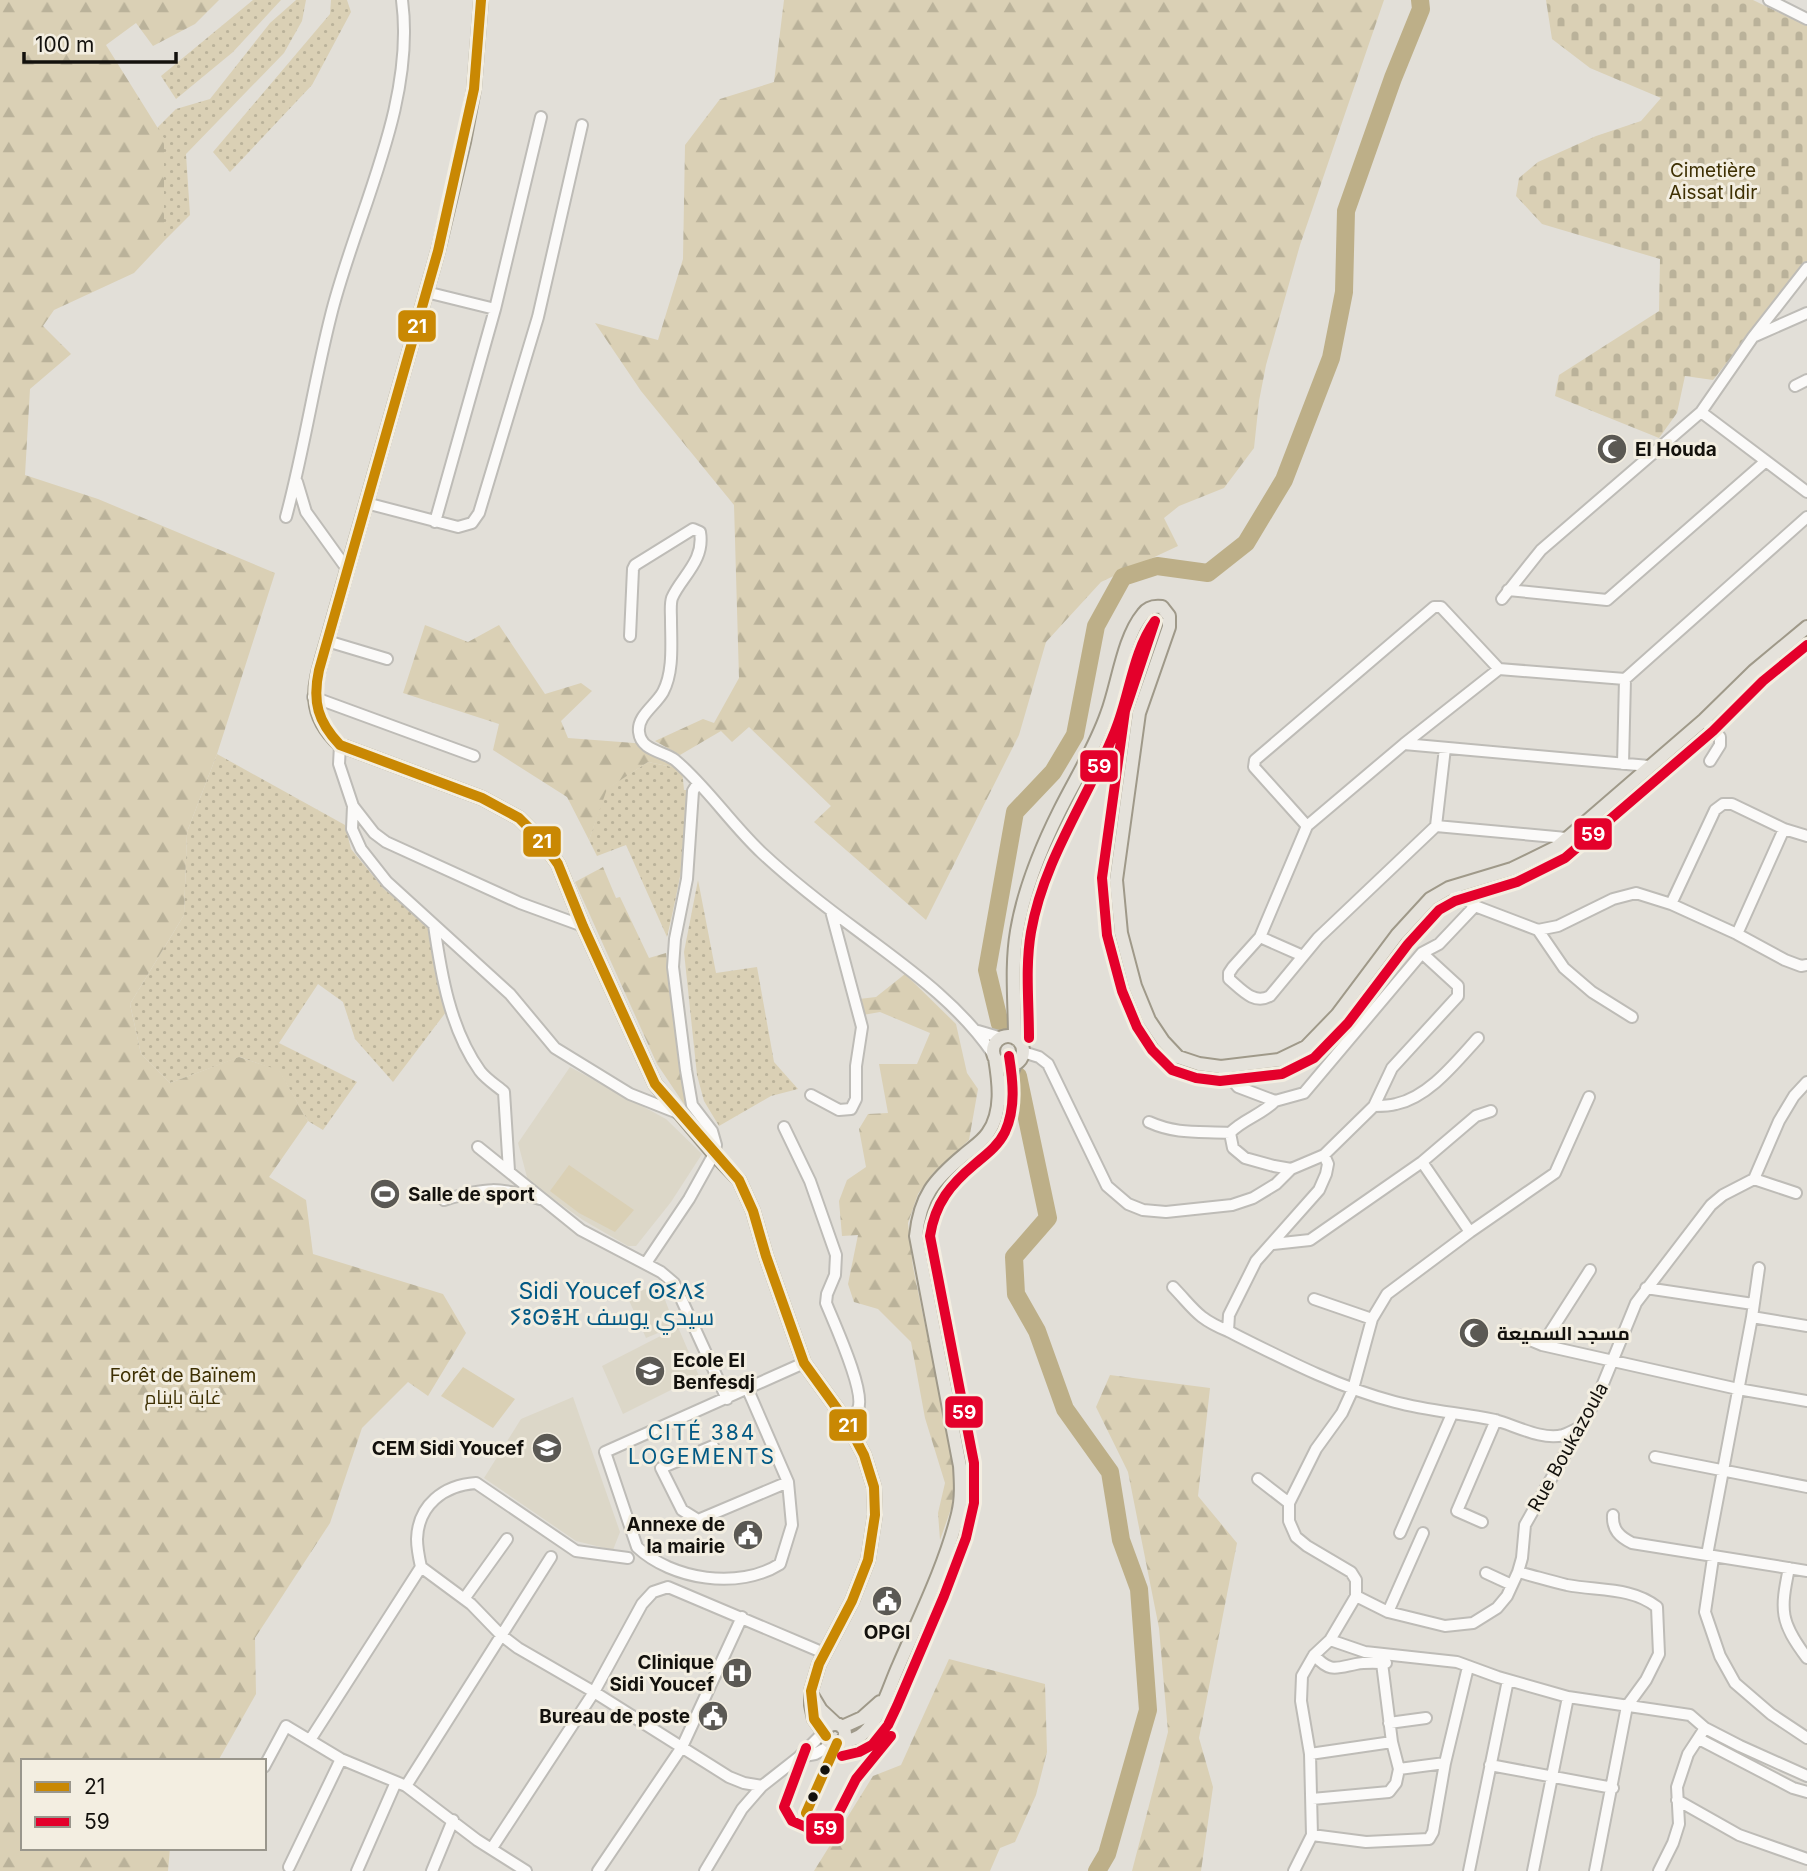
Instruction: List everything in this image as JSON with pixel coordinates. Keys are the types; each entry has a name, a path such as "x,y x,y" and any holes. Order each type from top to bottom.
{"main road":[{"path":"481,0 474,89 464,142 426,292 313,697 320,720 330,736 340,745 482,798 519,818 541,839 558,864 583,926 655,1084 714,1154 740,1180 753,1210 766,1256 804,1363 846,1421 864,1455 874,1487 875,1515 868,1560 861,1582 824,1653 811,1691 833,1734 858,1738 876,1717 950,1541 958,1511 962,1486 960,1466 916,1236 918,1220 929,1189 989,1133 1015,1064 1022,1057 1021,1044 1009,1038 997,1041 994,1056 999,1087 998,1106"},
{"path":"1009,1038 1017,930 1027,888 1060,811 1096,742 1130,641 1142,615 1149,608 1162,607 1169,616 1169,627 1139,713 1116,880 1121,933 1135,986 1149,1020 1163,1041 1178,1057 1221,1067 1279,1060 1306,1047 1337,1015 1396,935 1430,899 1449,888 1512,869 1557,847 1807,627"},
{"path":"994,1056 1006,1066 1015,1064"}],"street":[{"path":"286,517 331,313 392,117 403,70 402,0"},
{"path":"1769,0 1807,19"},
{"path":"435,522 495,309 541,117"},
{"path":"366,503 458,527 472,523 480,513 538,317 582,125"},
{"path":"1766,461 1607,600 1505,594 1541,550 1701,412 1752,337 1807,268"},
{"path":"426,292 495,309"},
{"path":"1752,337 1807,313"},
{"path":"1795,386 1807,380"},
{"path":"1701,412 1807,492"},
{"path":"296,481 306,512 347,569"},
{"path":"1307,826 1254,767 1255,760 1434,607 1441,607 1499,669 1625,679 1807,517"},
{"path":"630,636 635,565 693,530 700,532 701,541 690,572 671,600 671,662 663,691 642,717 638,729 646,746 673,759 762,853 950,1004 978,1031 994,1056"},
{"path":"327,641 387,659"},
{"path":"1445,748 1436,826 1361,895 1303,956 1270,996 1262,1000 1254,999 1229,979 1229,973 1260,937 1307,826 1499,669"},
{"path":"1623,764 1625,679"},
{"path":"313,697 474,756"},
{"path":"1704,720 1720,737 1720,745 1710,761"},
{"path":"1404,744 1649,766"},
{"path":"340,745 339,764 353,806 374,833 386,842 520,903 583,926"},
{"path":"646,1264 689,1199 714,1154 716,1145 712,1131 692,1105 673,967 675,939 687,879 693,790 698,783"},
{"path":"1671,904 1719,806 1732,803 1784,829 1807,836"},
{"path":"353,806 352,829 361,849 387,882 510,995 555,1048 630,1094 678,1113"},
{"path":"1436,826 1566,838"},
{"path":"1737,934 1784,829"},
{"path":"1449,888 1475,906 1538,930 1558,926 1624,895 1636,893 1671,904 1737,934 1785,960 1801,966 1807,965"},
{"path":"1149,1122 1165,1129 1195,1134 1230,1133 1245,1120 1266,1111 1275,1101 1304,1093 1422,953 1439,944 1475,906"},
{"path":"811,1095 839,1110 851,1109 856,1099 856,1066 862,1027 831,911"},
{"path":"434,925 440,964 457,1027 481,1072 504,1092 509,1171"},
{"path":"1538,930 1564,968 1592,992 1632,1017"},
{"path":"1260,937 1303,956"},
{"path":"1023,1052 1048,1065 1107,1186 1118,1198 1143,1210 1166,1212 1232,1205 1253,1198 1276,1184 1291,1169 1324,1155 1374,1106 1392,1068 1458,996 1458,986 1422,953"},
{"path":"978,1031 1009,1038"},
{"path":"1374,1106 1397,1104 1419,1093 1440,1079 1478,1038"},
{"path":"1221,1067 1238,1087 1275,1101"},
{"path":"1796,1193 1754,1179 1779,1121 1794,1096 1807,1082"},
{"path":"1294,1871 1312,1835 1310,1754 1301,1701 1302,1676 1314,1655 1330,1640 1356,1597 1356,1580 1352,1572 1296,1537 1289,1521 1289,1503 1316,1449 1342,1413 1353,1389 1372,1319 1387,1294 1555,1173 1589,1097"},
{"path":"1273,1244 1310,1240 1422,1162 1476,1116 1491,1111"},
{"path":"784,1127 810,1181 835,1255 835,1275 826,1303 857,1385 860,1400 857,1411 846,1421"},
{"path":"1230,1133 1233,1148 1245,1158 1291,1169"},
{"path":"478,1147 581,1230 661,1272 674,1283 727,1399"},
{"path":"1228,1331 1229,1315 1256,1261 1319,1190 1328,1164 1324,1155"},
{"path":"1422,1162 1470,1232"},
{"name":"Rue Boukazoula","path":"1356,1597 1388,1612 1445,1626 1473,1623 1497,1608 1507,1596 1518,1572 1525,1525 1602,1388 1636,1303 1712,1205 1723,1195 1754,1179"},
{"path":"444,1200 475,1190 505,1189 545,1200"},
{"path":"1759,1268 1723,1471 1705,1612 1720,1656 1735,1683 1771,1714 1807,1738"},
{"path":"1542,1346 1590,1270"},
{"path":"1173,1287 1197,1315 1207,1322 1353,1389 1396,1403 1496,1420 1520,1429 1556,1436 1582,1426"},
{"path":"1646,1288 1753,1304"},
{"path":"1314,1299 1372,1319"},
{"path":"1752,1317 1807,1326"},
{"path":"1518,1335 1542,1346 1738,1389 1807,1401"},
{"path":"748,1390 788,1482 792,1525 780,1564 765,1574 700,1578 649,1558 638,1546 605,1452 804,1363"},
{"path":"1400,1533 1452,1414"},
{"path":"1482,1522 1457,1511 1496,1420"},
{"path":"713,1446 662,1468 681,1510 698,1520 788,1482"},
{"path":"1655,1457 1807,1487"},
{"path":"1258,1479 1289,1503"},
{"path":"310,1740 421,1567 417,1540 419,1522 428,1505 444,1490 460,1484 476,1483 576,1551 628,1558"},
{"path":"1613,1515 1613,1523 1619,1537 1632,1543 1807,1571"},
{"path":"1388,1612 1423,1533"},
{"path":"464,1599 507,1539"},
{"path":"357,1871 401,1784 551,1557"},
{"path":"421,1567 464,1599 518,1648 594,1692 729,1777 762,1786"},
{"path":"1789,1568 1783,1600 1784,1620 1796,1644 1807,1658"},
{"path":"1518,1572 1567,1585 1631,1593 1645,1598 1657,1607 1659,1654 1646,1680 1627,1706 1595,1871"},
{"path":"1486,1573 1512,1584"},
{"path":"492,1848 594,1692 642,1604 653,1592 668,1587 824,1653"},
{"path":"598,1871 682,1747 742,1617"},
{"path":"1330,1640 1365,1651 1457,1662 1568,1697 1690,1715 1705,1728 1807,1776"},
{"path":"1312,1799 1389,1792 1396,1783 1399,1769 1389,1723 1385,1663 1358,1664 1342,1669 1329,1668 1314,1655"},
{"path":"1312,1835 1366,1842 1429,1839 1433,1832 1445,1763 1468,1667"},
{"path":"1469,1871 1508,1680"},
{"path":"1533,1871 1568,1697"},
{"path":"1389,1723 1426,1718"},
{"path":"266,1762 286,1726 341,1759 401,1784 492,1848 508,1866 526,1871"},
{"path":"1659,1871 1679,1824 1677,1787 1688,1754 1705,1728"},
{"path":"705,1871 742,1809 762,1786 799,1757 819,1753 833,1734"},
{"path":"1699,1739 1794,1788 1807,1792"},
{"path":"1310,1754 1392,1742"},
{"path":"289,1867 341,1759"},
{"path":"1399,1769 1445,1763"},
{"path":"1490,1765 1613,1788"},
{"path":"1677,1800 1739,1835 1807,1859"},
{"path":"432,1871 453,1820"}],"shaded area":[{"path":"570,1067 666,1119 702,1154 671,1202 636,1246 628,1246 583,1220 528,1181 518,1143"},
{"path":"659,1284 675,1326 646,1338 627,1296"},
{"name":"Ecole El Benfesdj","path":"678,1327 699,1376 623,1414 602,1366"},
{"name":"CEM Sidi Youcef","path":"573,1397 620,1532 613,1550 576,1541 484,1478 521,1419"}],"green space":[{"name":"Forêt de Baïnem غابة باينام","path":"0,0 219,0 195,24 153,46 136,23 106,45 164,138 164,241 134,273 54,310 43,326 71,354 30,389 25,475 98,499 275,573 217,754 187,832 184,915 130,1004 141,1054 170,1083 239,1057 279,1070 308,1121 269,1177 306,1200 313,1254 443,1294 466,1333 428,1396 408,1382 362,1428 330,1523 255,1638 256,1694 219,1759 21,1759 21,1850 170,1850 168,1871 0,1871"},
{"path":"253,0 281,0 233,52 176,99 161,76"},
{"path":"296,0 306,0 302,21 284,53 186,154 190,215 164,241 164,139 157,128 176,109 210,99 270,23"},
{"path":"331,0 347,0 351,12 312,85 230,172 213,152 330,14"},
{"path":"784,0 1384,0 1300,245 1266,365 1254,448 1224,488 1179,506 1164,518 1178,546 1101,582 1046,642 1019,735 926,920 814,822 831,806 749,727 732,742 721,731 680,755 655,741 703,719 714,723 739,678 734,505 641,391 595,323 658,340 683,259 685,145 720,99 774,82"},
{"name":"Cimetière Aissat Idir","path":"1546,0 1753,0 1807,26 1807,262 1713,380 1685,376 1677,413 1659,438 1555,396 1559,375 1659,311 1660,259 1542,224 1516,196 1519,178 1538,162 1596,136 1641,121 1661,98 1590,68 1552,39"},
{"path":"425,625 468,642 499,625 545,694 581,683 592,691 561,721 568,738 647,744 682,769 648,762 607,789 589,840 567,797 493,750 499,724 403,693"},
{"path":"217,754 345,825 351,849 384,889 429,927 435,972 446,1012 393,1082 355,1039 343,1002 318,984 279,1043 357,1082 323,1130 308,1121 279,1071 240,1057 170,1083 141,1054 130,1004 184,915 187,832"},
{"path":"648,762 682,769 684,790 690,790 682,864 667,937 626,845 597,856 589,840 606,789"},
{"path":"603,867 616,898 620,897 649,958 666,953 685,1089 709,1132 690,1113 657,1064 575,882"},
{"path":"698,880 716,973 757,967 774,1062 798,1089 771,1096 719,1126 704,1101 697,1075 684,952"},
{"path":"905,974 956,1024 967,1073 978,1089 969,1140 933,1173 918,1194 908,1223 913,1267 955,1470 952,1506 940,1540 938,1513 945,1483 925,1418 911,1342 878,1309 854,1302 848,1284 858,1235 842,1236 839,1201 847,1180 866,1167 859,1129 868,1114 888,1113 879,1064 917,1064 930,1033 880,1012 863,1015 859,999 876,997"},
{"path":"569,1165 634,1210 615,1232 579,1213 550,1191"},
{"path":"463,1367 515,1399 493,1428 441,1396"},
{"path":"1110,1375 1210,1388 1198,1496 1237,1543 1199,1738 1213,1787 1201,1871 1132,1871 1168,1732 1159,1628 1128,1472 1096,1407"},
{"path":"949,1659 1045,1684 1047,1752 1036,1795 1015,1842 1000,1848 990,1871 814,1871 873,1776 901,1765"}],"waterway":[{"path":"1000,1024 987,970 1015,812 1053,772 1075,735 1096,626 1123,577 1157,566 1208,573 1246,543 1284,480 1331,358 1344,292 1346,211 1393,78 1421,9 1420,0"},
{"path":"1018,1076 1048,1218 1014,1257 1016,1294 1037,1331 1065,1409 1110,1472 1121,1540 1139,1589 1148,1710 1107,1854 1097,1871"}],"transit line":[{"name":"21","path":"481,0 474,89 438,251 319,670 317,702 326,728 340,745 482,798 519,818 541,840 558,864 583,926 655,1084 739,1180 753,1211 804,1363 846,1421 864,1455 874,1487 875,1515 868,1560 852,1601 819,1664 811,1691 814,1719 826,1736"},
{"name":"59","path":"1029,1038 1028,958 1037,905 1056,854 1115,731 1136,660 1155,621 1125,711 1102,878 1107,935 1122,991 1137,1027 1152,1050 1172,1070 1196,1078 1220,1081 1282,1074 1314,1058 1348,1023 1408,944 1439,910 1455,901 1517,882 1565,858 1713,731 1763,681 1807,645"},
{"name":"59","path":"842,1756 872,1745 888,1725 966,1538 974,1503 974,1463 930,1236 932,1224 945,1195 996,1146 1005,1132 1012,1104 1009,1056"},
{"name":"59","path":"806,1748 784,1807 792,1821 817,1832 832,1826 856,1779 891,1736"},
{"name":"21","path":"806,1813 837,1743"}],"place":[{"name":"El Houda","path":"1612,449"},
{"name":"Salle de sport","path":"385,1194"},
{"name":"مسجد السميعة","path":"1474,1333"},
{"name":"Ecole El Benfesdj","path":"650,1371"},
{"name":"CEM Sidi Youcef","path":"547,1448"},
{"name":"Annexe de la mairie","path":"748,1535"},
{"name":"OPGI","path":"887,1601"},
{"name":"Clinique Sidi Youcef","path":"737,1673"},
{"name":"Bureau de poste","path":"713,1716"}],"district":[{"name":"Sidi Youcef ⵙⵉⴷⵉ ⵢⵓⵙⴻⴼ سيدي يوسف","path":"612,1304"},
{"name":"CITÉ 384 LOGEMENTS","path":"702,1444"}]}
